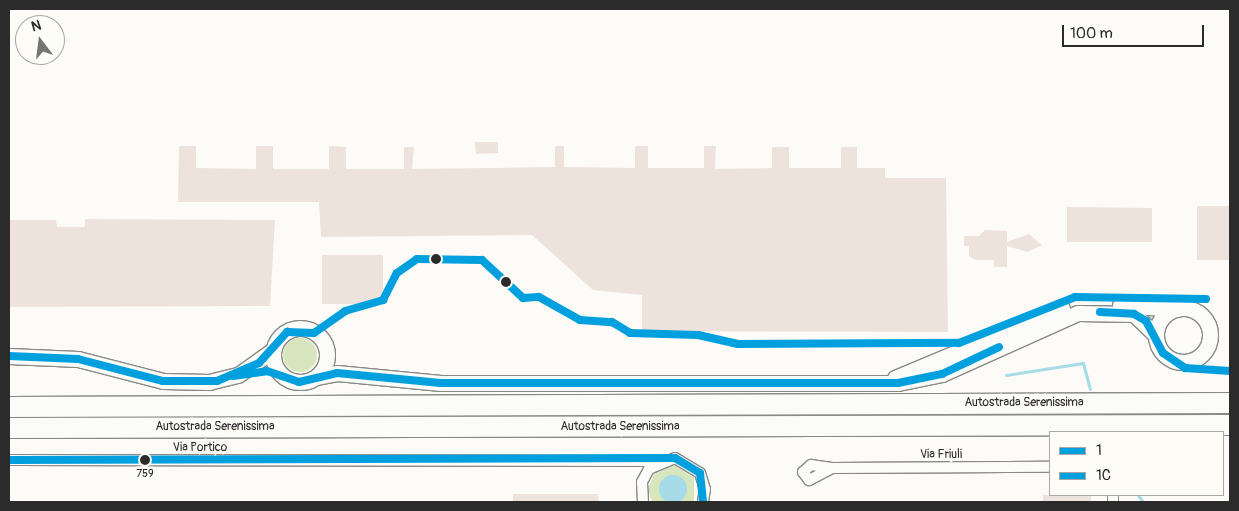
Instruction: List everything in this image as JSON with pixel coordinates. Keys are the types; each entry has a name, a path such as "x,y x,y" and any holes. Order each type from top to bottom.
{"highway":[{"name":"Autostrada Serenissima","path":"9,407 1230,403"},
{"name":"Autostrada Serenissima","path":"9,428 1230,425"}],"main road":[{"path":"9,356 78,359 181,383 210,382 238,375 267,371 299,382 337,373 370,378 441,383 916,382 942,374 1078,313 1134,314 1156,335 1160,349 1171,359 1185,362 1202,354 1210,336 1206,322 1196,312 1076,304 1009,328 884,382"},
{"path":"1156,335 1161,321 1177,310"},
{"path":"238,375 273,350 283,334 301,329 318,335 326,350 337,361 370,378"},
{"path":"273,350 274,364 282,376"},
{"path":"316,377 324,367 326,350"}],"street":[{"name":"Via Portico","path":"9,460 681,460 696,468 705,489 703,502"},
{"path":"643,502 645,475 661,461"},
{"name":"Via Friuli","path":"832,468 1049,466"}],"green space":[{"path":"300,338 312,343 317,355 312,367 300,372 288,367 283,355 288,343"},
{"path":"675,465 694,478 694,502 652,502 648,489 654,474"}],"water":[{"path":"673,475 683,479 687,489 683,499 673,503 663,499 659,489 663,479"}],"building":[{"path":"475,142 498,142 498,153 476,154"},
{"path":"179,146 196,146 196,168 256,169 256,146 273,146 273,169 329,169 329,146 346,147 346,169 404,169 404,147 414,147 412,169 555,167 555,146 564,146 564,167 635,168 635,146 648,146 648,168 704,168 704,146 716,146 715,169 772,168 772,147 789,147 789,168 841,168 841,147 857,147 857,168 885,168 885,178 946,178 948,332 642,331 642,295 593,290 532,235 321,237 319,202 178,202"},
{"path":"1197,206 1230,206 1230,260 1197,260"},
{"path":"1067,207 1152,208 1152,242 1067,242"},
{"path":"85,219 275,220 270,306 9,307 9,220 56,220 57,227 85,227"},
{"path":"985,230 1007,231 1007,242 1029,234 1042,245 1028,252 1007,246 1007,267 994,267 994,260 975,260 969,256 969,246 964,246 964,236 979,236"},
{"path":"322,255 383,255 383,304 322,304"},
{"path":"513,494 598,494 599,502 513,502"},
{"path":"1043,495 1091,496 1091,502 1043,502"}],"waterway":[{"path":"1006,375 1083,363 1090,389"},
{"path":"1139,496 1143,502"}],"transit line":[{"name":"1","path":"9,356 78,359 163,381 217,381 259,363 287,332 314,333 345,311 383,300 397,273 417,259 482,260 523,298 539,297 580,320 612,322 630,333 698,335 738,344 959,343 1075,297 1206,299"},
{"name":"1","path":"1100,312 1134,314 1146,321 1163,353 1185,368 1230,371"},
{"name":"1","path":"233,376 267,371 299,382 337,373 441,383 898,383 942,374 999,347"},
{"name":"1C","path":"9,460 675,458 700,473 703,502"}],"place":[{"name":"759","path":"145,460"}]}
